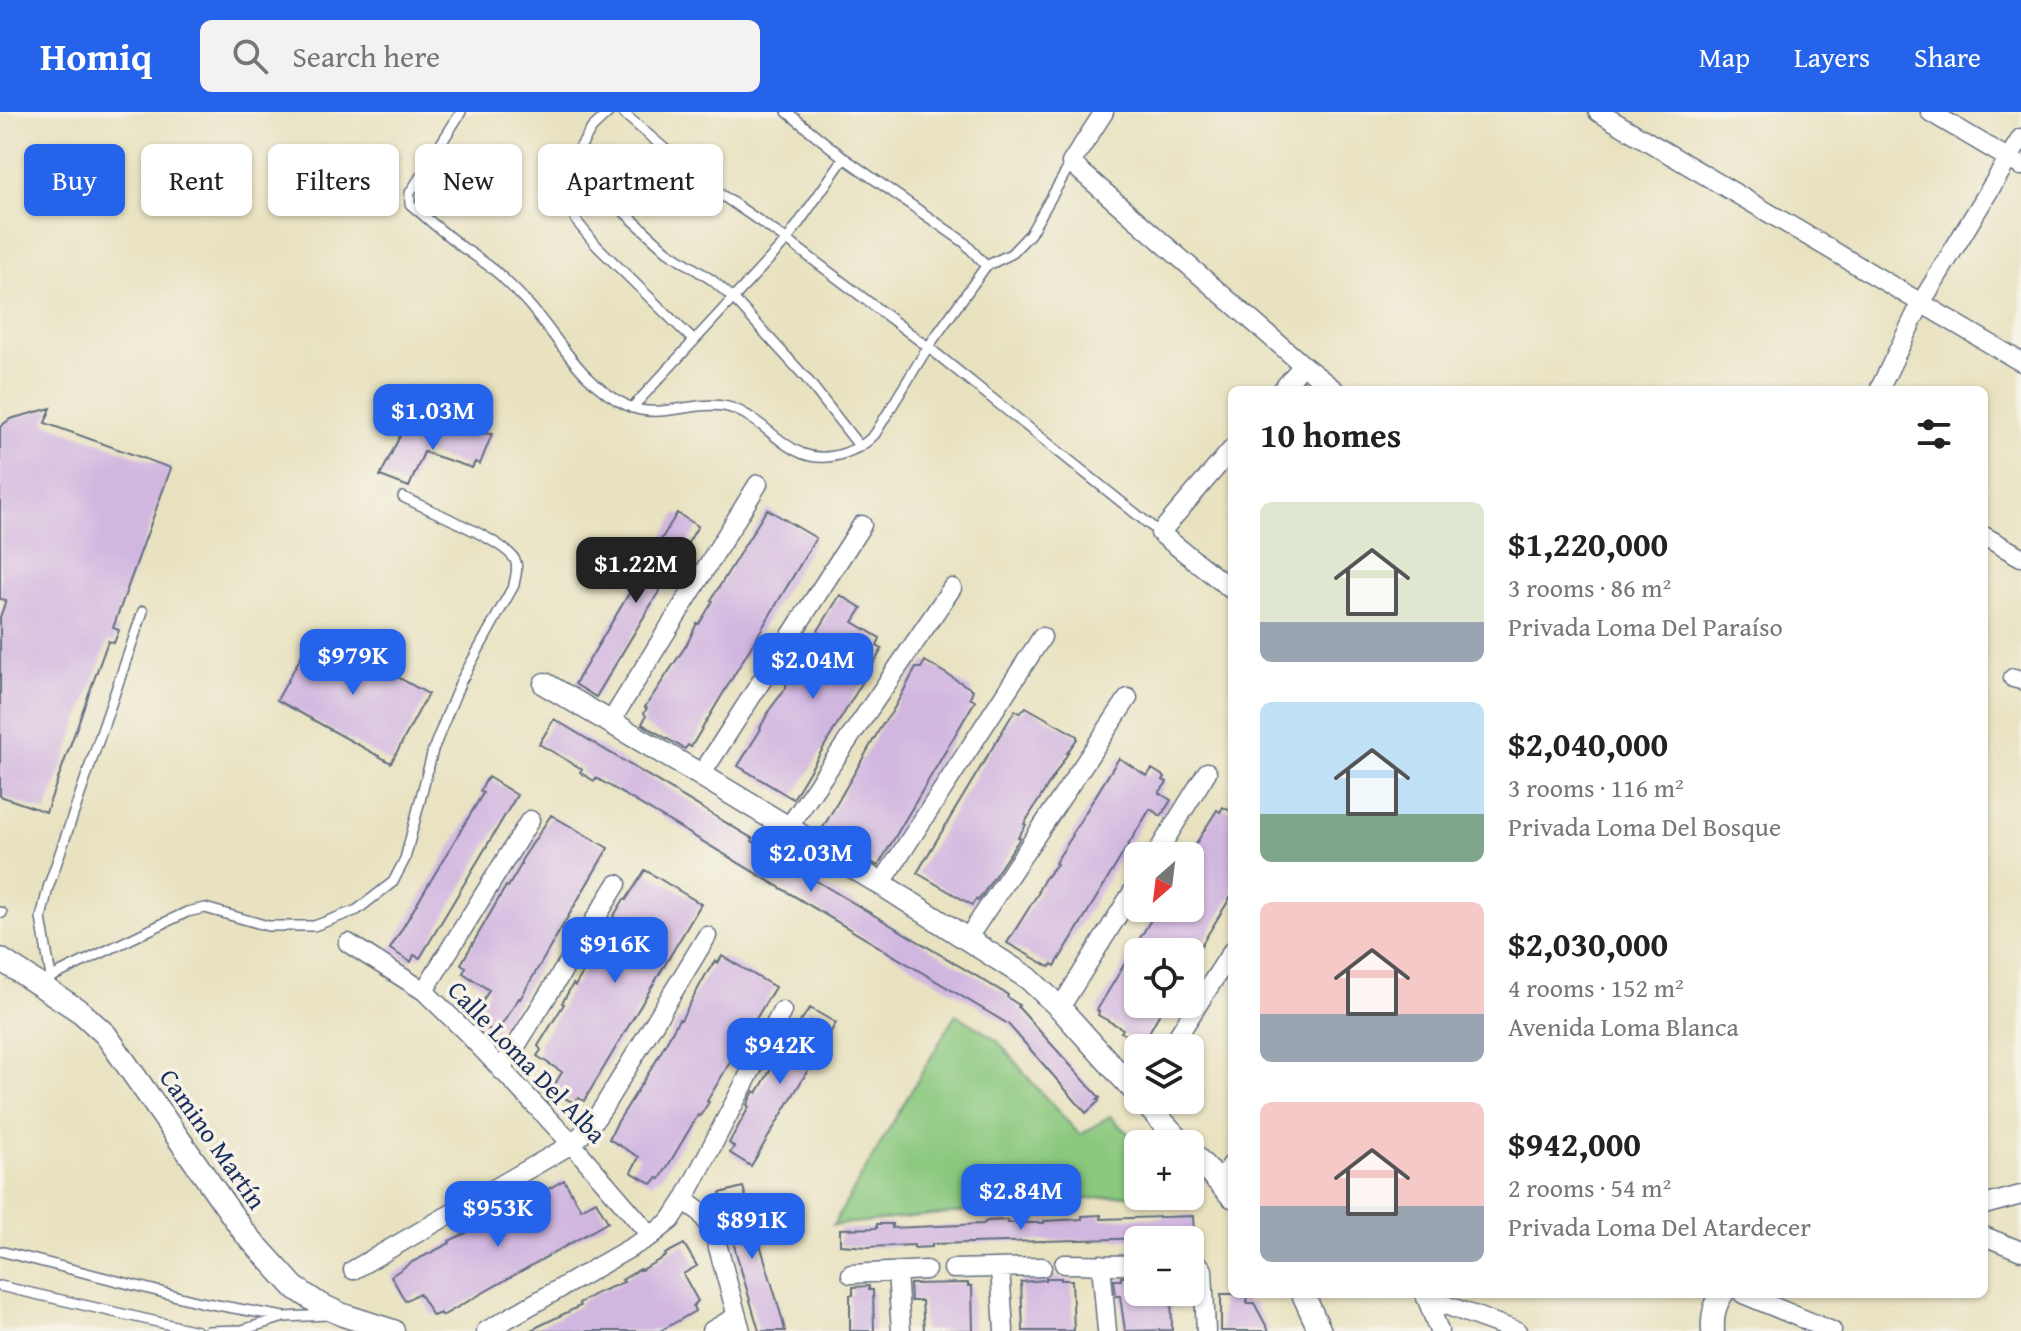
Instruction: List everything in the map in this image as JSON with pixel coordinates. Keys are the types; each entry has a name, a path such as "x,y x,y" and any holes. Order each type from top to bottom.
{"street":[{"path":"1104,112 1071,163 1330,386"},
{"path":"1598,112 2021,362"},
{"path":"1930,112 2015,162"},
{"path":"1881,386 1921,303 2015,162 2021,138"},
{"path":"1285,386 1303,365"},
{"path":"1228,454 1160,533 1228,587"},
{"path":"611,721 758,484"},
{"path":"701,775 862,525"},
{"path":"1988,538 2021,557"},
{"path":"788,828 952,588"},
{"path":"881,884 1042,637"},
{"path":"545,684 881,884 1028,978 1060,1008 1124,1079"},
{"path":"967,939 1128,698"},
{"path":"1164,842 1207,772"},
{"path":"424,991 530,820"},
{"path":"501,1070 617,884"},
{"path":"1060,1008 1124,905"},
{"path":"353,1270 572,1144 593,1124 707,936"},
{"name":"Calle Loma Del Alba","path":"348,943 424,991 572,1144 651,1236"},
{"path":"1179,1034 1228,957"},
{"name":"Camino Martín","path":"0,959 45,980 106,1035 244,1232 294,1287 343,1315 393,1331"},
{"path":"486,1331 651,1236 692,1206 782,1011"},
{"path":"1155,1114 1170,1130"},
{"path":"1204,1162 1228,1181"},
{"path":"1988,1204 2021,1195"},
{"path":"692,1206 714,1233 739,1323 711,1331"},
{"path":"1988,1238 2021,1251"},
{"path":"1064,1264 1124,1265"},
{"path":"1101,1264 1107,1331"},
{"path":"953,1269 1042,1267"},
{"path":"1000,1268 1004,1331"},
{"path":"851,1274 926,1270"},
{"path":"897,1272 901,1331"},
{"path":"1204,1290 1206,1331"},
{"path":"1305,1298 1320,1331"},
{"path":"1426,1298 1439,1331"},
{"path":"1430,1298 1517,1331"},
{"path":"1713,1331 1719,1298"},
{"path":"1753,1298 1832,1331"}],"lane":[{"path":"461,112 410,193 410,204 499,274 531,306 576,366 616,400 632,408 648,411 716,405 733,408 761,424 777,440 792,449 825,457 860,447 875,434 928,347 986,266 1011,254 1030,234 1071,163"},
{"path":"582,144 592,128 609,112"},
{"path":"622,112 707,185 787,240 928,347 1160,533"},
{"path":"787,112 844,158 964,242 986,266"},
{"path":"632,408 787,240 844,158"},
{"path":"574,216 597,246 694,341"},
{"path":"628,216 667,251 712,280 734,299 806,378 860,447"},
{"path":"143,611 48,888 41,918 45,980 187,912 205,908 268,926 314,926 357,910 393,882 405,859 433,750 461,681 514,585 517,570 515,560 498,544 403,497"},
{"path":"0,1251 200,1302 284,1317 343,1315"},
{"path":"0,1286 197,1331"},
{"path":"208,1331 242,1330 284,1317"}],"green space":[{"path":"956,1014 998,1041 1080,1135 1110,1116 1124,1130 1124,1195 833,1225"}],"building":[{"path":"51,408 45,423 171,468 113,628 119,630 114,643 108,641 46,812 0,796 0,617 6,600 0,599 0,427 10,419"},
{"path":"408,430 437,436 437,430 492,434 480,464 475,462 472,468 424,452 409,487 380,476 402,432 407,434"},
{"path":"767,509 816,538 691,747 688,745 685,749 642,724 646,716 645,707 687,644"},
{"path":"677,513 698,526 596,697 575,684"},
{"path":"840,595 862,608 853,622 880,638 877,646 882,649 793,799 738,766"},
{"path":"315,631 428,694 391,763 277,700"},
{"path":"925,661 973,690 970,698 975,701 878,866 821,831 916,668 921,668"},
{"path":"1026,707 1077,736 1077,739 1024,824 1020,838 978,901 976,899 972,905 917,873 1015,710 1020,713"},
{"path":"554,719 1008,995 1100,1098 1099,1101 1086,1113 1008,1024 610,786 596,778 594,781 580,772 582,769 539,744"},
{"path":"1119,758 1147,776 1152,769 1165,777 1163,780 1167,782 1159,793 1171,800 1161,816 1150,809 1130,842 1124,842 1124,852 1055,966 1052,964 1050,967 1007,943 1045,878 1057,864"},
{"path":"488,777 517,795 420,958 414,955 411,962 390,949 483,793 480,791"},
{"path":"1223,807 1228,810 1228,902 1204,941 1204,938 1140,938 1150,922 1204,922 1204,842 1197,842 1217,810 1220,812"},
{"path":"551,815 608,848 520,999 494,1032 473,1019 489,990 463,973 466,967 461,964"},
{"path":"645,870 701,904 584,1101 579,1098 574,1103 561,1096 552,1105 546,1099 562,1072 537,1056 541,1050 538,1046 613,917"},
{"path":"722,956 775,987 709,1102 660,1179 657,1178 652,1184 631,1172 639,1157 609,1139 705,976"},
{"path":"1124,965 1124,1018 1157,1018 1148,1034 1124,1034 1121,1032 1123,1029 1098,1015 1097,1010"},
{"path":"810,1008 836,1023 751,1166 730,1153 734,1147 729,1143 749,1107 747,1105 754,1091 757,1093 775,1067"},
{"path":"564,1180 581,1209 596,1201 608,1222 442,1316 441,1313 433,1316 419,1293 405,1301 391,1276 540,1190 543,1192"},
{"path":"743,1187 785,1331 759,1331 737,1256 720,1193"},
{"path":"1101,1215 1101,1219 1193,1216 1194,1226 1124,1226 1124,1239 932,1244 932,1247 914,1248 914,1245 840,1245 840,1229 877,1228 877,1224 892,1224 892,1228 1007,1220 1007,1223 1044,1223 1082,1219 1082,1216"},
{"path":"684,1244 697,1266 683,1274 698,1301 693,1306 695,1311 669,1326 660,1331 529,1331 580,1306 579,1303 597,1293 624,1282 622,1280"},
{"path":"1124,1277 1124,1306 1171,1306 1172,1330 1125,1331 1120,1296 1116,1296 1114,1280"},
{"path":"1046,1278 1072,1280 1074,1331 1023,1331 1021,1282"},
{"path":"968,1283 972,1286 973,1330 924,1331 922,1301 911,1301 910,1284"},
{"path":"869,1286 869,1290 873,1290 874,1331 850,1331 850,1295 853,1295 853,1287"},
{"path":"1221,1294 1228,1294 1228,1298 1247,1298 1247,1303 1254,1303 1269,1331 1221,1331"}]}
